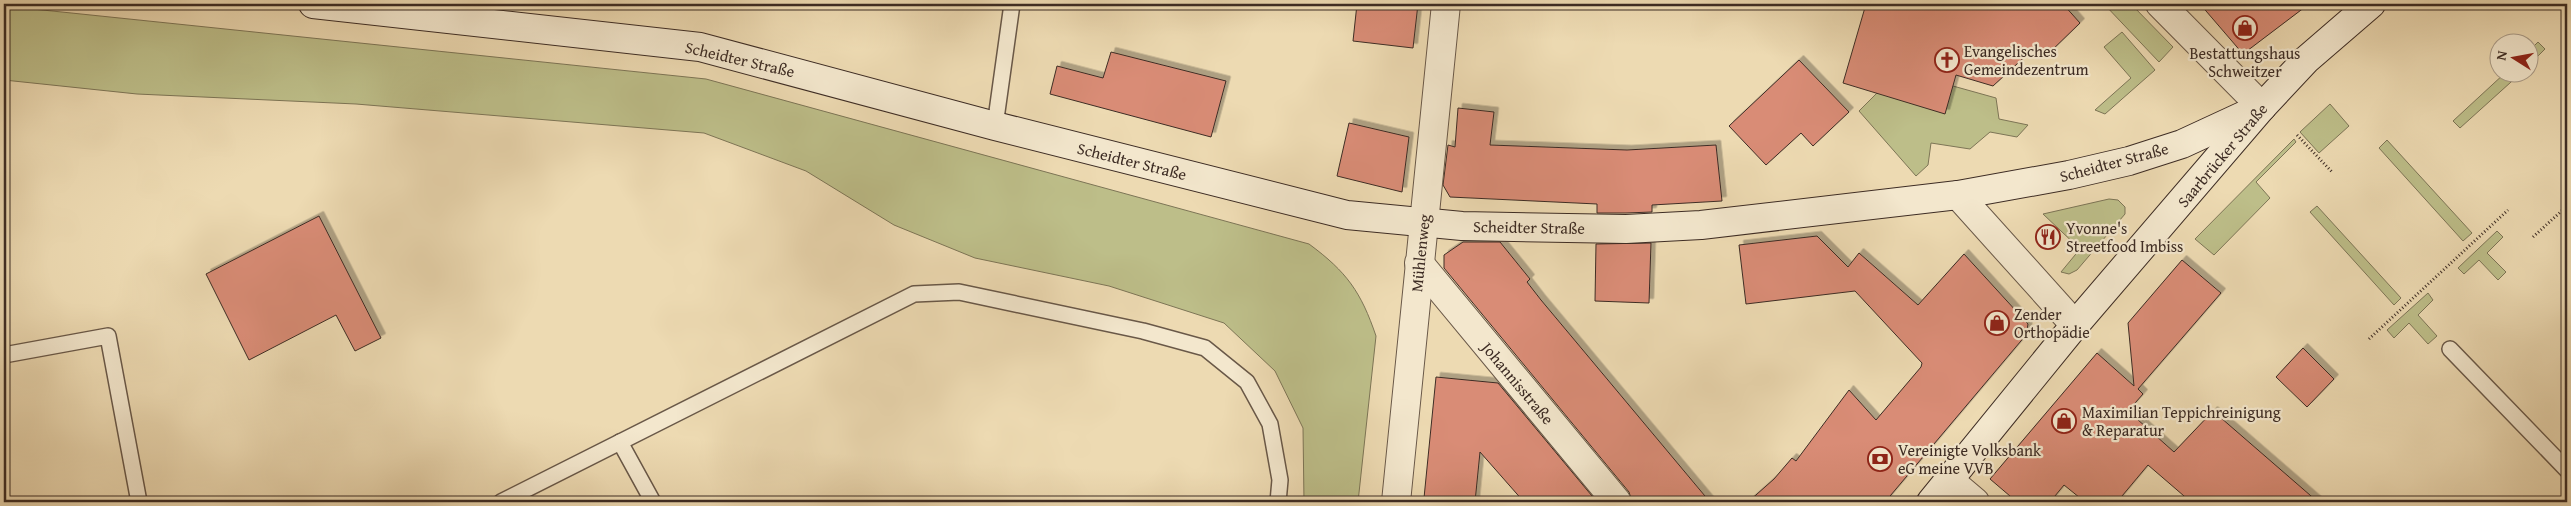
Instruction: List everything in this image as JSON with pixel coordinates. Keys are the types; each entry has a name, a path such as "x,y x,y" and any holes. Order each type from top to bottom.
{"main road":[{"name":"Scheidter Straße","path":"313,4 700,47 995,126 1347,215 1423,224 1547,229 1701,225 1958,195 2069,175 2129,161 2182,144 2262,107"},
{"name":"Mühlenweg","path":"1396,502 1446,4"},
{"path":"2160,4 2262,107"},
{"name":"Saarbrücker Straße","path":"1931,502 2075,325 2262,107 2306,60 2371,4"},
{"path":"1958,195 2075,325"},
{"name":"Johannisstraße","path":"1419,264 1617,502"},
{"path":"1949,480 1975,502"}],"lane":[{"path":"995,126 1012,4"},
{"path":"500,502 914,294 959,292 1143,330 1206,348 1247,382 1270,424 1280,480 1278,502"},
{"path":"4,355 108,336 139,502"},
{"path":"2450,349 2567,470"},
{"path":"620,442 653,502"}],"path":[{"path":"2297,135 2333,173"},
{"path":"2533,237 2567,206"},
{"path":"2369,339 2508,210"}],"green space":[{"path":"2104,4 2131,4 2173,47 2159,62"},
{"path":"4,6 706,79 1309,244 1333,264 1351,284 1365,307 1376,336 1358,502 1304,502 1303,428 1275,371 1224,323 1109,286 975,258 894,225 806,171 704,133 356,104 137,94 4,80"},
{"path":"2122,32 2155,70 2105,114 2095,110 2131,78 2104,47"},
{"path":"2538,42 2545,49 2538,56"},
{"path":"2495,82 2511,82 2460,128 2453,121"},
{"path":"1953,86 1996,98 1999,119 2028,125 2017,137 1990,132 1970,149 1931,143 1928,165 1916,176 1859,111 1877,93"},
{"path":"2330,104 2349,126 2319,153 2300,132"},
{"path":"2294,139 2296,142 2256,182 2270,198 2214,255 2195,239"},
{"path":"2387,140 2472,233 2463,241 2379,148"},
{"path":"2109,199 2118,200 2125,207 2125,214 2077,270 2069,274 2061,272 2080,249 2043,214"},
{"path":"2317,206 2401,298 2394,305 2310,212"},
{"path":"2497,231 2503,237 2487,253 2506,272 2498,280 2479,260 2464,274 2458,268"},
{"path":"2428,293 2433,300 2418,315 2437,336 2428,344 2409,323 2394,338 2387,330"}],"building":[{"path":"1357,4 1418,4 1413,48 1353,41"},
{"name":"Evangelisches Gemeindezentrum","path":"1866,4 2063,4 2080,23 2046,56 2030,52 1993,86 1956,75 1945,114 1843,83"},
{"path":"2200,4 2309,4 2243,54"},
{"path":"1111,52 1226,81 1211,137 1050,94 1057,66 1103,78"},
{"path":"1799,60 1849,112 1813,146 1801,133 1766,165 1729,126"},
{"path":"1458,108 1494,112 1490,145 1627,150 1716,145 1722,201 1652,205 1652,212 1597,213 1597,204 1450,197 1443,185 1448,145 1455,147"},
{"path":"1349,123 1409,137 1402,192 1337,176"},
{"path":"319,216 381,338 355,351 336,315 249,360 206,274"},
{"path":"1817,236 1848,267 1859,253 1918,305 1964,254 2028,324 2026,335 1885,502 1748,502 1774,479 1792,458 1796,461 1849,390 1876,420 1921,367 1922,363 1855,291 1746,304 1739,245"},
{"path":"1463,242 1500,242 1530,279 1527,282 1541,300 1710,502 1632,502 1629,492 1444,268 1444,255"},
{"path":"1651,243 1649,303 1595,301 1596,244"},
{"path":"2182,260 2221,293 2138,389 2143,394 2128,411 2174,452 2213,411 2318,502 2191,502 2148,465 2117,502 2085,502 2064,485 2050,502 2017,502 1990,479 2097,353 2134,386 2128,323"},
{"path":"2303,348 2334,379 2307,407 2276,377"},
{"path":"1436,377 1498,383 1597,502 1524,502 1480,452 1475,502 1424,498"}],"place":[{"name":"Bestattungshaus Schweitzer","path":"2245,28"},
{"name":"Evangelisches Gemeindezentrum","path":"1947,60"},
{"name":"Yvonne's Streetfood Imbiss","path":"2048,237"},
{"name":"Zender Orthopädie","path":"1997,323"},
{"name":"Maximilian Teppichreinigung & Reparatur","path":"2064,421"},
{"name":"Vereinigte Volksbank eG meine VVB","path":"1880,459"}]}
